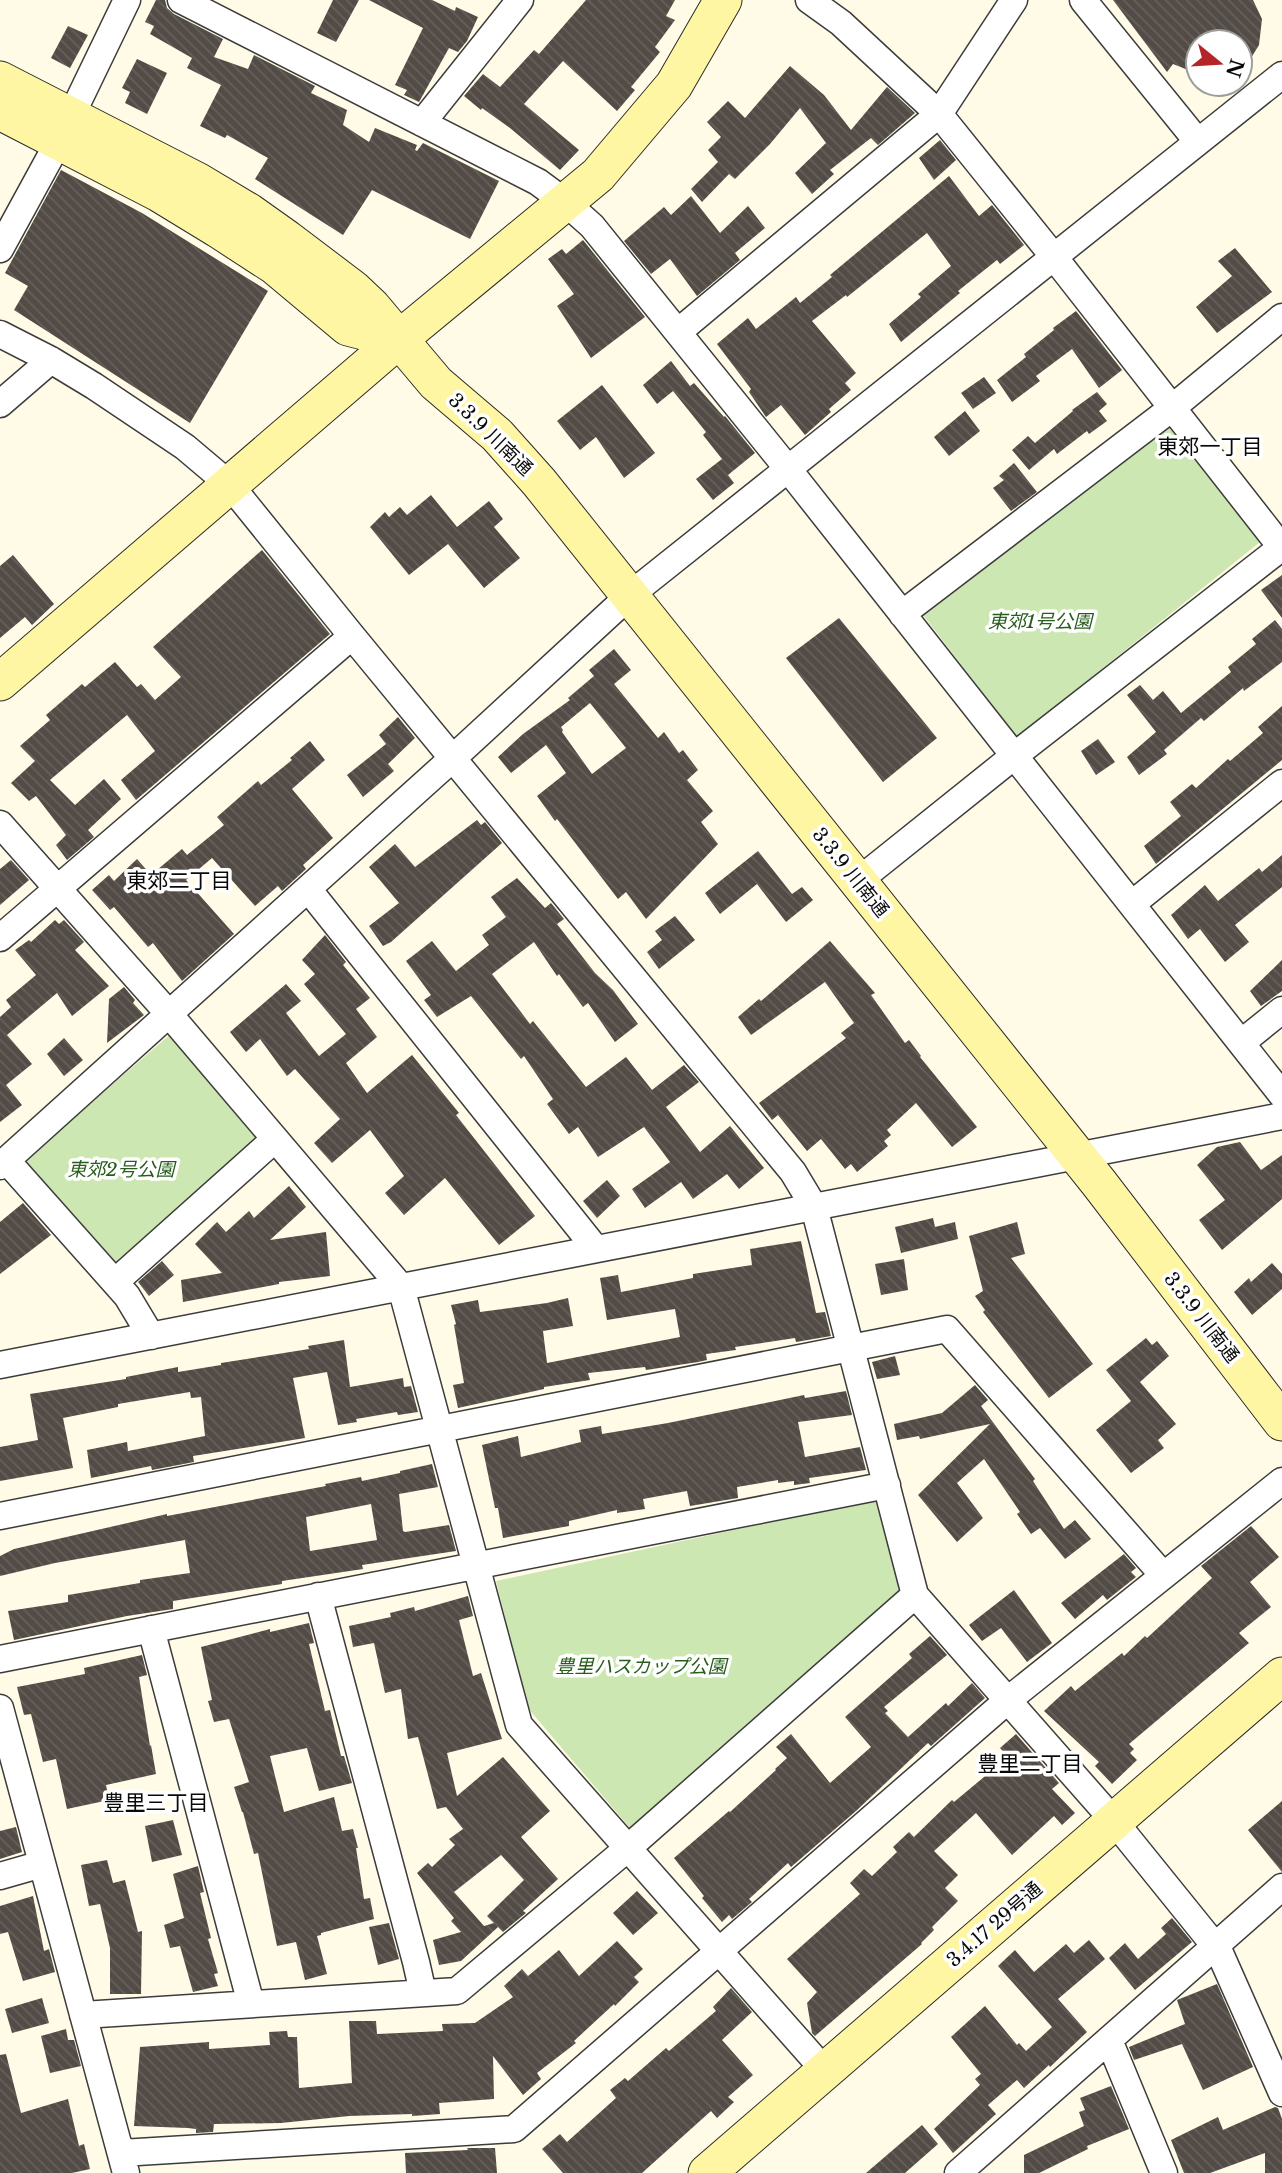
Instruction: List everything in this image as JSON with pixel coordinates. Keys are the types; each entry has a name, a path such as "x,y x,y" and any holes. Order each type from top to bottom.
{"street":[{"path":"0,249 65,129 127,0"},
{"path":"181,0 538,182 592,226 788,469 1282,1095"},
{"path":"0,682 398,340 598,175 674,85 723,0"},
{"path":"809,0 841,23 939,114 1282,547 858,881"},
{"path":"678,332 939,114 1014,0"},
{"path":"1083,0 1198,142"},
{"path":"422,123 508,4"},
{"path":"151,1336 127,1296 3,1163 630,595 1282,75"},
{"path":"0,80 65,129 159,193 264,258 348,327 398,340"},
{"path":"0,111 65,129"},
{"path":"902,614 1172,408 1282,317"},
{"path":"0,334 51,360 185,447 230,485 793,1172 814,1207 915,1595 1114,1821 1215,1945 1282,2093"},
{"name":"3.3.9 川南通","path":"398,340 436,383 496,435 531,472 1077,1156 1282,1422"},
{"path":"0,404 51,360"},
{"path":"0,938 352,636"},
{"path":"1132,904 1282,783"},
{"path":"0,824 169,1014 401,1287 519,1725 825,2071"},
{"path":"308,889 596,1249"},
{"path":"1241,1043 1282,1010"},
{"path":"0,1365 1282,1115"},
{"path":"115,1282 275,1139"},
{"path":"0,1516 947,1329 1163,1575"},
{"path":"0,1708 124,2163 514,2129 1008,1700 1282,1481"},
{"path":"0,1659 887,1485"},
{"path":"83,2015 457,1991 628,1848 915,1595"},
{"path":"318,1596 423,1993"},
{"path":"151,1629 251,2004"},
{"name":"3.4.17 29号通","path":"707,2173 1282,1676"},
{"path":"0,1876 43,1864"},
{"path":"958,2173 1282,1887"},
{"path":"1109,2040 1164,2173"}],"green space":[{"name":"東郊1号公園","path":"1168,421 1260,542 1017,737 923,615"},
{"name":"東郊2号公園","path":"173,1032 263,1136 114,1271 23,1162"},
{"name":"豊里ハスカップ公園","path":"878,1499 901,1588 630,1828 527,1707 496,1581"}],"building":[{"path":"156,0 165,0 167,8 174,14 223,39 214,57 248,69 254,55 315,86 311,93 347,110 343,125 369,142 375,128 417,145 417,151 423,143 499,181 470,239 372,190 343,235 255,179 268,158 227,135 225,138 200,126 221,85 187,68 192,58 150,34 154,26 145,22"},
{"path":"333,0 359,0 336,42 317,33"},
{"path":"369,0 432,0 455,11 456,7 478,17 467,41 458,52 449,48 419,102 404,95 407,90 395,85 423,28"},
{"path":"586,0 675,0 666,16 675,20 655,47 660,52 631,87 635,90 617,111 563,61 524,104 579,150 560,170 510,128 464,96 483,74 500,87 534,50 539,54"},
{"path":"1113,0 1253,0 1262,19 1259,45 1254,53 1254,28 1184,28 1184,68 1173,64 1167,72"},
{"path":"68,26 88,35 70,68 51,58"},
{"path":"137,59 167,73 147,114 125,103 130,92 122,88"},
{"path":"790,66 824,95 851,130 887,87 915,113 878,145 871,138 830,170 834,174 812,194 795,173 826,143 800,108 770,144 735,179 729,174 702,202 691,189 718,162 708,150 721,137 707,122 728,101 745,118"},
{"path":"940,140 956,160 934,180 919,158"},
{"path":"61,170 142,213 268,291 190,423 14,310 28,286 5,273"},
{"path":"949,176 979,216 992,205 1024,245 1000,264 997,260 901,342 889,324 921,297 918,294 951,266 927,233 847,297 846,295 812,321 856,373 845,383 851,390 805,435 781,405 766,417 749,392 751,389 717,344 748,318 756,329 796,297 800,303"},
{"path":"691,196 720,233 748,206 765,228 735,253 740,260 697,296 670,259 651,274 624,241 664,207 671,215"},
{"path":"583,240 645,317 591,358 557,306 574,294 548,259 562,249 566,254"},
{"path":"1235,248 1272,292 1217,333 1196,307 1232,276 1218,261"},
{"path":"1076,311 1122,370 1099,388 1072,349 1036,376 1040,381 1012,402 997,380 1026,357 1024,354 1054,330 1053,328"},
{"path":"671,361 690,386 694,383 755,453 728,475 734,483 713,500 696,479 722,459 703,435 706,432 673,391 657,404 643,385"},
{"path":"984,377 996,393 973,409 961,393"},
{"path":"602,385 655,453 624,478 596,437 580,450 557,421"},
{"path":"1097,392 1107,404 1099,411 1107,421 1089,434 1087,431 1057,454 1054,449 1029,470 1012,450 1028,436 1035,443"},
{"path":"965,411 980,431 949,456 934,437"},
{"path":"1014,463 1037,492 1011,511 993,488 1004,480 999,476"},
{"path":"431,495 457,527 489,501 503,519 494,527 520,558 484,588 448,544 409,575 370,527 385,512 389,517 400,507 407,515"},
{"path":"262,550 330,634 136,800 121,780 155,751 127,715 50,780 75,805 104,779 121,799 88,830 94,837 67,860 56,845 66,835 36,796 29,801 11,783 35,761 20,746 50,720 46,715 82,684 85,687 115,662 137,687 141,684 155,700 181,677 153,647"},
{"path":"13,555 54,604 32,625 25,617 0,638 0,566"},
{"path":"1282,575 1282,618 1261,590"},
{"path":"839,618 937,738 883,782 786,658"},
{"path":"1275,620 1282,629 1282,662 1244,691 1243,688 1204,721 1201,718 1164,750 1167,754 1139,775 1127,757 1156,732 1127,695 1140,685 1153,700 1163,691 1181,713 1231,672 1228,667 1256,644 1252,639"},
{"path":"614,649 631,670 614,684 658,738 664,732 679,753 683,750 698,770 687,780 713,811 701,822 718,844 646,919 626,892 618,899 537,796 566,773 546,745 511,773 498,757 523,734 570,700 568,698 594,676 589,670","holes":["590,703 626,748 592,774 561,727"]},
{"path":"1282,706 1282,760 1156,864 1144,846 1181,816 1170,802 1192,784 1196,788 1228,759 1230,761 1263,733 1258,727"},
{"path":"398,717 415,738 388,764 394,771 363,797 347,775 386,744 379,735"},
{"path":"1098,739 1115,762 1096,775 1081,751"},
{"path":"310,741 325,760 292,789 333,838 303,865 306,869 282,891 278,886 255,906 212,858 186,880 234,934 182,981 153,943 148,947 114,907 110,910 92,890 109,875 114,881 137,859 151,875 182,849 187,855 224,825 217,817 258,781 261,785 292,760 290,758"},
{"path":"477,820 481,825 485,822 502,843 391,942 383,946 369,926 399,903 369,867 395,844 415,867"},
{"path":"758,851 792,894 802,887 813,900 786,922 757,884 720,914 705,893"},
{"path":"1282,855 1282,887 1235,925 1249,942 1225,962 1200,929 1188,939 1171,915 1205,885 1218,901 1259,868 1262,872"},
{"path":"11,860 29,880 0,905 0,869"},
{"path":"517,878 545,908 551,903 564,919 557,924 638,1024 615,1042 588,1003 583,1007 559,974 557,976 534,942 492,974 530,1024 533,1021 586,1087 626,1057 652,1090 684,1065 699,1082 666,1107 700,1152 730,1126 764,1168 739,1189 727,1174 693,1199 681,1182 645,1208 632,1189 670,1162 644,1127 598,1157 578,1127 569,1134 547,1104 553,1099 524,1056 521,1059 471,996 437,1017 424,1000 431,995 406,961 432,941 456,971 489,945 482,935 506,917 491,897"},
{"path":"675,916 695,940 659,969 647,952 662,940 655,931"},
{"path":"55,920 59,924 64,920 84,942 75,950 109,986 72,1016 57,993 7,1035 32,1064 6,1085 22,1105 0,1122 0,1017 11,1007 6,1000 36,975 15,950 29,940 31,942"},
{"path":"325,935 346,962 343,965 370,998 356,1009 377,1037 346,1063 367,1093 412,1055 459,1113 456,1115 535,1216 499,1245 445,1178 404,1215 385,1193 404,1176 370,1130 332,1163 314,1143 340,1119 295,1069 287,1076 260,1039 246,1052 230,1032 286,984 301,1001 286,1013 319,1056 346,1034 304,984 315,974 302,960"},
{"path":"830,941 875,993 871,995 905,1043 909,1040 977,1127 952,1147 916,1103 887,1130 891,1135 884,1141 888,1146 857,1172 851,1164 845,1169 821,1139 807,1151 778,1115 772,1120 759,1103 846,1038 841,1033 854,1023 825,982 751,1035 738,1017 759,999 761,1001"},
{"path":"1282,960 1282,991 1261,1006 1250,991"},
{"path":"124,987 144,1015 107,1043 109,999"},
{"path":"64,1038 83,1060 64,1076 47,1054"},
{"path":"1240,1142 1261,1170 1282,1155 1282,1199 1222,1250 1199,1220 1225,1200 1197,1165 1217,1147"},
{"path":"607,1180 620,1196 597,1218 583,1201"},
{"path":"289,1186 306,1207 270,1240 326,1232 330,1276 279,1282 183,1302 181,1280 222,1273 195,1244 217,1222 226,1232 249,1211 254,1218"},
{"path":"23,1203 51,1235 0,1274 0,1222"},
{"path":"933,1218 935,1227 955,1222 958,1239 901,1253 895,1227"},
{"path":"1017,1222 1025,1254 1011,1258 1093,1364 1049,1398 983,1312 985,1310 975,1296 983,1291 969,1236"},
{"path":"801,1241 816,1313 825,1312 831,1336 796,1342 795,1338 735,1347 736,1350 706,1354 707,1360 646,1370 645,1367 588,1373 590,1380 544,1387 458,1408 453,1385 464,1383 451,1305 478,1300 480,1312 568,1298 573,1326 543,1331 547,1363 680,1337 675,1309 607,1320 600,1278 618,1275 621,1292 693,1278 693,1274 752,1265 750,1249"},
{"path":"904,1259 908,1290 881,1295 875,1264"},
{"path":"162,1261 174,1275 149,1296 138,1282"},
{"path":"1272,1263 1282,1274 1282,1289 1252,1315 1234,1292 1249,1278 1251,1282"},
{"path":"1146,1338 1152,1345 1157,1341 1169,1356 1140,1382 1176,1424 1158,1440 1164,1448 1131,1473 1096,1430 1131,1401 1106,1370"},
{"path":"344,1340 350,1387 403,1378 404,1387 411,1386 418,1412 398,1415 397,1412 338,1425 327,1372 293,1378 305,1438 193,1456 194,1462 152,1470 151,1466 91,1478 87,1450 127,1442 128,1451 205,1436 201,1397 191,1398 190,1392 118,1404 118,1407 63,1418 73,1468 0,1481 0,1447 38,1440 30,1394 126,1379 178,1367 178,1372 221,1365"},
{"path":"895,1356 900,1375 877,1379 872,1362"},
{"path":"975,1385 988,1400 981,1406 1035,1479 1033,1481 1064,1529 1075,1520 1091,1539 1065,1559 1040,1528 1031,1534 1017,1514 1020,1512 984,1459 957,1483 983,1518 957,1542 918,1495 990,1424 920,1439 919,1436 897,1440 894,1424 942,1413"},
{"path":"846,1391 852,1415 798,1422 805,1457 860,1447 866,1470 809,1478 810,1483 794,1485 794,1481 778,1483 778,1480 737,1487 738,1498 690,1506 687,1491 643,1499 645,1509 617,1513 617,1510 569,1521 569,1526 503,1538 482,1445 518,1436 521,1457 581,1442 579,1430 601,1426 602,1434 804,1395 805,1398"},
{"path":"432,1464 438,1487 399,1494 403,1531 449,1525 456,1551 362,1565 363,1569 173,1601 173,1609 14,1640 8,1611 68,1602 68,1595 190,1573 185,1540 55,1563 0,1576 0,1556 14,1549 167,1514 326,1486 325,1484 361,1477 362,1481","holes":["371,1504 377,1540 310,1551 306,1517"]},
{"path":"1251,1526 1279,1557 1250,1582 1271,1607 1239,1633 1249,1643 1129,1744 1134,1749 1130,1753 1137,1760 1112,1784 1095,1766 1099,1762 1044,1711 1071,1686 1075,1691 1122,1653 1124,1656 1145,1636 1147,1638 1212,1578 1201,1566"},
{"path":"1124,1554 1136,1568 1131,1572 1136,1577 1107,1600 1103,1595 1075,1619 1061,1603"},
{"path":"1014,1590 1052,1643 1027,1662 1001,1628 982,1641 969,1625"},
{"path":"468,1596 473,1616 459,1620 473,1676 481,1673 502,1739 447,1753 457,1796 503,1757 550,1811 521,1837 558,1879 523,1911 526,1913 503,1932 498,1927 461,1961 439,1965 433,1940 461,1932 451,1921 454,1918 417,1873 428,1863 432,1867 455,1845 449,1839 463,1829 446,1807 437,1809 418,1737 408,1739 401,1689 385,1693 374,1643 353,1647 349,1626 391,1617 390,1613 414,1607 415,1611","holes":["501,1855 524,1880 487,1916 494,1923 484,1926 454,1892"]},
{"path":"309,1623 314,1643 309,1644 325,1711 330,1710 341,1756 344,1756 352,1783 319,1791 307,1748 270,1756 284,1812 334,1797 342,1831 353,1829 364,1899 370,1898 374,1919 317,1936 327,1974 305,1980 296,1942 277,1946 258,1853 254,1854 234,1787 249,1782 229,1719 214,1722 208,1701 212,1700 201,1647 270,1629 270,1632"},
{"path":"930,1636 947,1655 884,1707 888,1711 885,1713 908,1737 946,1703 948,1706 972,1683 985,1698 931,1746 928,1743 791,1867 788,1863 749,1899 752,1902 732,1919 729,1915 722,1922 674,1858 776,1770 787,1758 776,1747 791,1734 830,1783 871,1747 845,1717 912,1658 909,1654"},
{"path":"142,1655 147,1675 139,1677 156,1774 106,1785 109,1800 67,1809 56,1759 43,1762 31,1714 24,1715 17,1687 85,1674 84,1668"},
{"path":"1016,1734 1059,1783 1052,1789 1075,1813 1062,1825 1054,1816 1012,1855 976,1813 934,1851 958,1875 945,1888 958,1901 932,1927 934,1930 922,1944 815,2036 812,2033 807,2003 817,1992 787,1959 860,1894 850,1883 864,1869 872,1876 897,1852 893,1847 909,1832 914,1837 952,1800 954,1802 1008,1757 1000,1748"},
{"path":"1282,1801 1282,1872 1248,1830"},
{"path":"173,1820 182,1855 152,1862 145,1826"},
{"path":"16,1827 22,1852 0,1859 0,1831"},
{"path":"107,1860 113,1883 125,1880 138,1932 142,1931 141,1994 110,1994 110,1948 100,1904 89,1906 81,1865"},
{"path":"198,1866 204,1892 200,1893 211,1938 208,1939 218,1973 214,1974 218,1986 193,1992 180,1946 170,1948 164,1925 184,1918 173,1874"},
{"path":"637,1891 658,1913 633,1935 613,1913"},
{"path":"33,1896 44,1951 49,1949 55,1972 23,1981 8,1932 0,1934 0,1906"},
{"path":"1172,1918 1192,1942 1135,1990 1109,1958 1125,1943 1138,1959 1166,1934 1161,1928"},
{"path":"389,1923 399,1959 378,1965 369,1927"},
{"path":"1089,1940 1105,1959 1058,1999 1087,2032 1024,2088 1017,2080 988,2105 996,2114 953,2153 934,2129 980,2085 975,2079 981,2074 951,2037 985,2006 1017,2045 1019,2043 1026,2051 1052,2027 998,1966 1015,1950 1034,1972 1066,1944 1074,1953"},
{"path":"617,1941 643,1969 634,1977 639,1982 574,2041 576,2043 537,2073 541,2079 523,2095 493,2056 494,2099 439,2103 440,2114 214,2124 213,2132 196,2133 196,2129 188,2128 134,2126 140,2047 209,2042 209,2049 270,2045 269,2032 287,2031 288,2037 297,2037 299,2088 352,2083 349,2021 376,2021 377,2034 443,2031 442,2024 475,2023 513,1997 504,1986 522,1969 528,1976 559,1950 579,1976"},
{"path":"1217,1984 1253,2067 1203,2090 1182,2044 1134,2060 1129,2047 1185,2024 1177,2000"},
{"path":"731,1988 752,2012 722,2040 753,2075 728,2097 734,2102 717,2118 711,2111 642,2173 563,2173 542,2149 560,2134 567,2142 616,2098 610,2090 625,2078 628,2081 666,2048 669,2051 716,2011 713,2007"},
{"path":"42,1998 49,2023 12,2033 5,2009"},
{"path":"66,2029 68,2040 74,2040 81,2066 50,2073 41,2036"},
{"path":"6,2054 21,2113 68,2099 79,2146 84,2144 90,2169 72,2173 0,2173 0,2055"},
{"path":"1111,2086 1129,2129 1087,2146 1088,2149 1039,2173 1024,2173 1024,2155 1084,2126 1079,2112 1085,2110 1080,2098"},
{"path":"1275,2107 1282,2119 1282,2173 1265,2173 1265,2153 1210,2173 1184,2173 1171,2140 1218,2117 1223,2130"},
{"path":"922,2125 938,2144 905,2173 866,2173"},
{"path":"467,2148 495,2148 497,2173 406,2173 405,2153 468,2150"}],"district":[{"name":"東郊一丁目","path":"1210,447"},
{"name":"東郊二丁目","path":"179,881"},
{"name":"豊里二丁目","path":"1030,1764"},
{"name":"豊里三丁目","path":"156,1803"}]}
